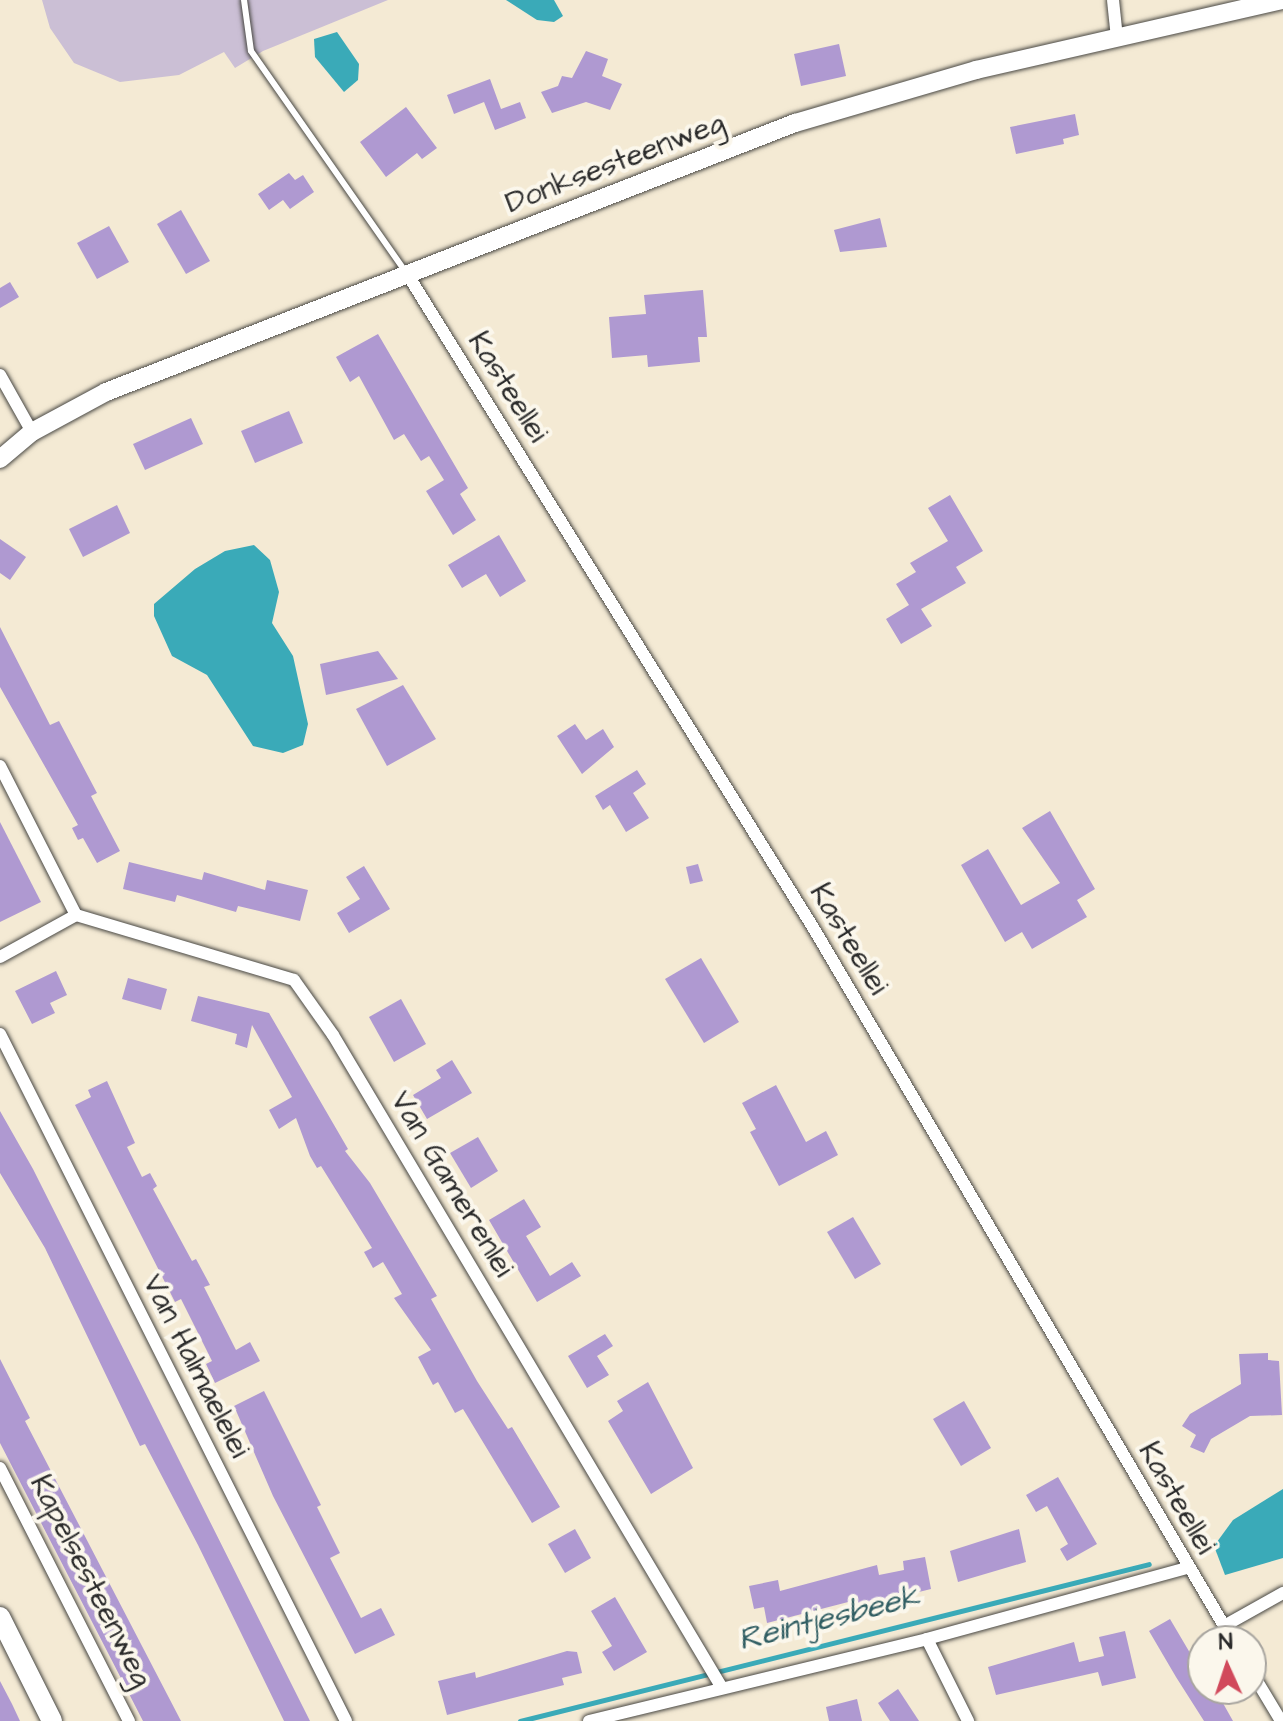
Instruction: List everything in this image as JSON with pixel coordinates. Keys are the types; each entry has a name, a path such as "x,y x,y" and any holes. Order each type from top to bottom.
{"main road":[{"path":"0,1617 52,1721"}],"street":[{"path":"1113,0 1117,38"},
{"name":"Donksesteenweg","path":"0,459 32,432 106,392 406,272 795,123 976,70 1281,0"},
{"name":"Kasteellei","path":"406,272 814,929 1187,1568 1223,1625"},
{"path":"0,375 32,432"},
{"path":"0,766 76,915 0,957"},
{"name":"Van Gamerenlei","path":"76,915 294,980 333,1035 722,1688"},
{"name":"Van Halmaelelei","path":"0,1034 346,1721"},
{"name":"Kapelsesteenweg","path":"0,1468 129,1721"},
{"path":"589,1721 927,1639 1187,1568"},
{"path":"1226,1625 1283,1593"},
{"path":"927,1639 968,1721"},
{"path":"1267,1698 1281,1721"}],"lane":[{"path":"244,0 251,51 406,272"}],"shaded area":[{"path":"42,0 388,0 263,51 235,68 224,52 179,75 120,82 74,63 50,28"}],"water":[{"path":"506,0 554,0 563,16 554,22 537,20"},
{"path":"337,32 359,64 358,80 344,92 315,57 314,39"},
{"path":"254,545 270,560 279,592 272,623 293,656 308,724 303,745 283,753 253,746 207,675 172,656 154,616 154,604 195,569 225,551"},
{"path":"1283,1489 1283,1558 1225,1575 1214,1546 1233,1520"}],"building":[{"path":"839,44 846,76 801,86 794,54"},
{"path":"586,51 608,59 602,76 622,84 610,110 586,102 552,113 541,92 558,86 562,76 572,78"},
{"path":"490,79 501,109 520,102 526,118 495,130 484,102 454,114 447,95"},
{"path":"406,107 437,148 422,159 417,153 386,177 360,142"},
{"path":"1075,114 1079,135 1063,139 1064,144 1016,154 1010,127"},
{"path":"289,173 295,180 303,175 314,192 290,209 283,200 269,210 258,194"},
{"path":"181,210 210,261 186,274 157,224"},
{"path":"880,218 887,247 840,252 834,230"},
{"path":"109,226 129,262 97,279 77,243"},
{"path":"10,282 19,297 0,308 0,288"},
{"path":"703,290 707,337 698,337 700,362 648,367 647,355 612,358 609,317 646,314 644,295"},
{"path":"378,334 468,488 460,494 476,520 453,535 426,491 444,480 429,456 421,461 404,434 394,440 359,376 350,382 336,357"},
{"path":"289,411 303,443 255,463 241,431"},
{"path":"191,418 203,444 145,470 133,444"},
{"path":"950,495 983,551 956,567 966,583 921,609 932,626 901,644 886,619 909,605 896,584 916,572 910,563 948,541 928,508"},
{"path":"117,505 130,533 83,557 69,529"},
{"path":"499,535 526,581 500,597 486,574 462,588 448,565"},
{"path":"0,539 26,557 10,580 0,573"},
{"path":"0,627 50,725 59,721 97,793 91,796 120,851 97,863 83,838 78,840 72,828 78,825 0,687"},
{"path":"378,651 398,679 326,695 320,664"},
{"path":"403,685 436,739 387,766 356,709"},
{"path":"575,724 586,740 603,729 614,747 582,774 557,736"},
{"path":"637,770 646,784 633,793 649,818 626,832 610,805 603,810 595,796"},
{"path":"1050,811 1095,889 1077,900 1087,917 1032,949 1022,932 1005,942 961,865 988,849 1021,905 1060,883 1022,828"},
{"path":"0,822 41,902 0,922"},
{"path":"129,862 202,880 204,872 265,890 267,880 308,890 300,921 238,906 236,912 177,895 175,902 123,889"},
{"path":"698,864 703,881 690,884 686,867"},
{"path":"364,866 390,909 349,933 337,913 360,899 346,877"},
{"path":"701,958 739,1022 704,1043 665,979"},
{"path":"56,971 67,995 50,1003 55,1013 32,1024 15,991"},
{"path":"128,978 167,989 161,1010 122,999"},
{"path":"198,996 269,1013 348,1149 345,1151 370,1183 437,1296 431,1299 477,1381 508,1429 512,1427 560,1507 532,1523 463,1409 455,1413 438,1382 433,1385 418,1357 431,1350 394,1298 402,1294 383,1262 373,1268 364,1252 372,1248 321,1166 317,1168 296,1118 279,1129 269,1110 292,1097 252,1025 247,1048 235,1044 237,1034 191,1021"},
{"path":"401,999 426,1044 394,1062 369,1017"},
{"path":"452,1060 472,1093 427,1119 413,1095 441,1078 436,1070"},
{"path":"107,1081 135,1143 127,1147 142,1177 150,1173 157,1186 153,1189 192,1261 196,1259 210,1285 204,1287 236,1350 250,1342 260,1361 215,1383 206,1364 212,1361 181,1299 175,1302 75,1105 91,1097 88,1090"},
{"path":"776,1085 806,1142 826,1131 838,1155 779,1186 750,1132 756,1129 742,1103"},
{"path":"0,1111 33,1169 310,1721 284,1721 198,1545 145,1444 140,1446 45,1248 0,1173"},
{"path":"478,1137 498,1171 471,1188 450,1153"},
{"path":"524,1199 541,1227 526,1236 550,1276 572,1262 581,1276 537,1302 489,1220"},
{"path":"853,1217 881,1264 855,1279 827,1232"},
{"path":"605,1334 613,1346 597,1356 609,1375 587,1388 568,1356"},
{"path":"1268,1353 1268,1360 1279,1361 1282,1415 1250,1416 1211,1439 1204,1453 1190,1447 1196,1435 1182,1426 1190,1414 1241,1384 1239,1354"},
{"path":"0,1359 30,1418 25,1421 181,1721 143,1721 0,1443"},
{"path":"648,1382 693,1468 651,1494 608,1421 623,1411 617,1401"},
{"path":"264,1391 321,1505 317,1507 340,1553 330,1558 361,1618 381,1608 395,1635 355,1654 273,1496 234,1406"},
{"path":"964,1401 991,1448 961,1466 933,1419"},
{"path":"1058,1477 1097,1544 1067,1561 1060,1549 1068,1544 1047,1506 1036,1512 1026,1495"},
{"path":"575,1529 591,1558 565,1573 548,1544"},
{"path":"1019,1529 1026,1562 958,1582 950,1551"},
{"path":"925,1557 931,1589 854,1608 852,1601 767,1623 764,1607 754,1609 749,1586 778,1580 780,1591 877,1565 879,1575 904,1570 903,1561"},
{"path":"615,1597 647,1652 614,1671 602,1652 612,1646 591,1611"},
{"path":"1170,1619 1187,1648 1187,1694 1176,1677 1149,1631"},
{"path":"1125,1631 1136,1678 1102,1686 1098,1672 996,1695 988,1667 1074,1642 1079,1662 1104,1656 1099,1637"},
{"path":"567,1651 577,1652 582,1673 562,1678 564,1685 447,1715 438,1681 475,1672 476,1678"},
{"path":"0,1681 12,1704 20,1721 0,1721"},
{"path":"898,1689 919,1721 890,1721 878,1703"},
{"path":"857,1699 862,1721 829,1721 826,1707"},
{"path":"1194,1705 1224,1705 1233,1721 1204,1721"}],"waterway":[{"name":"Reintjesbeek","path":"520,1721 1149,1564"}]}
